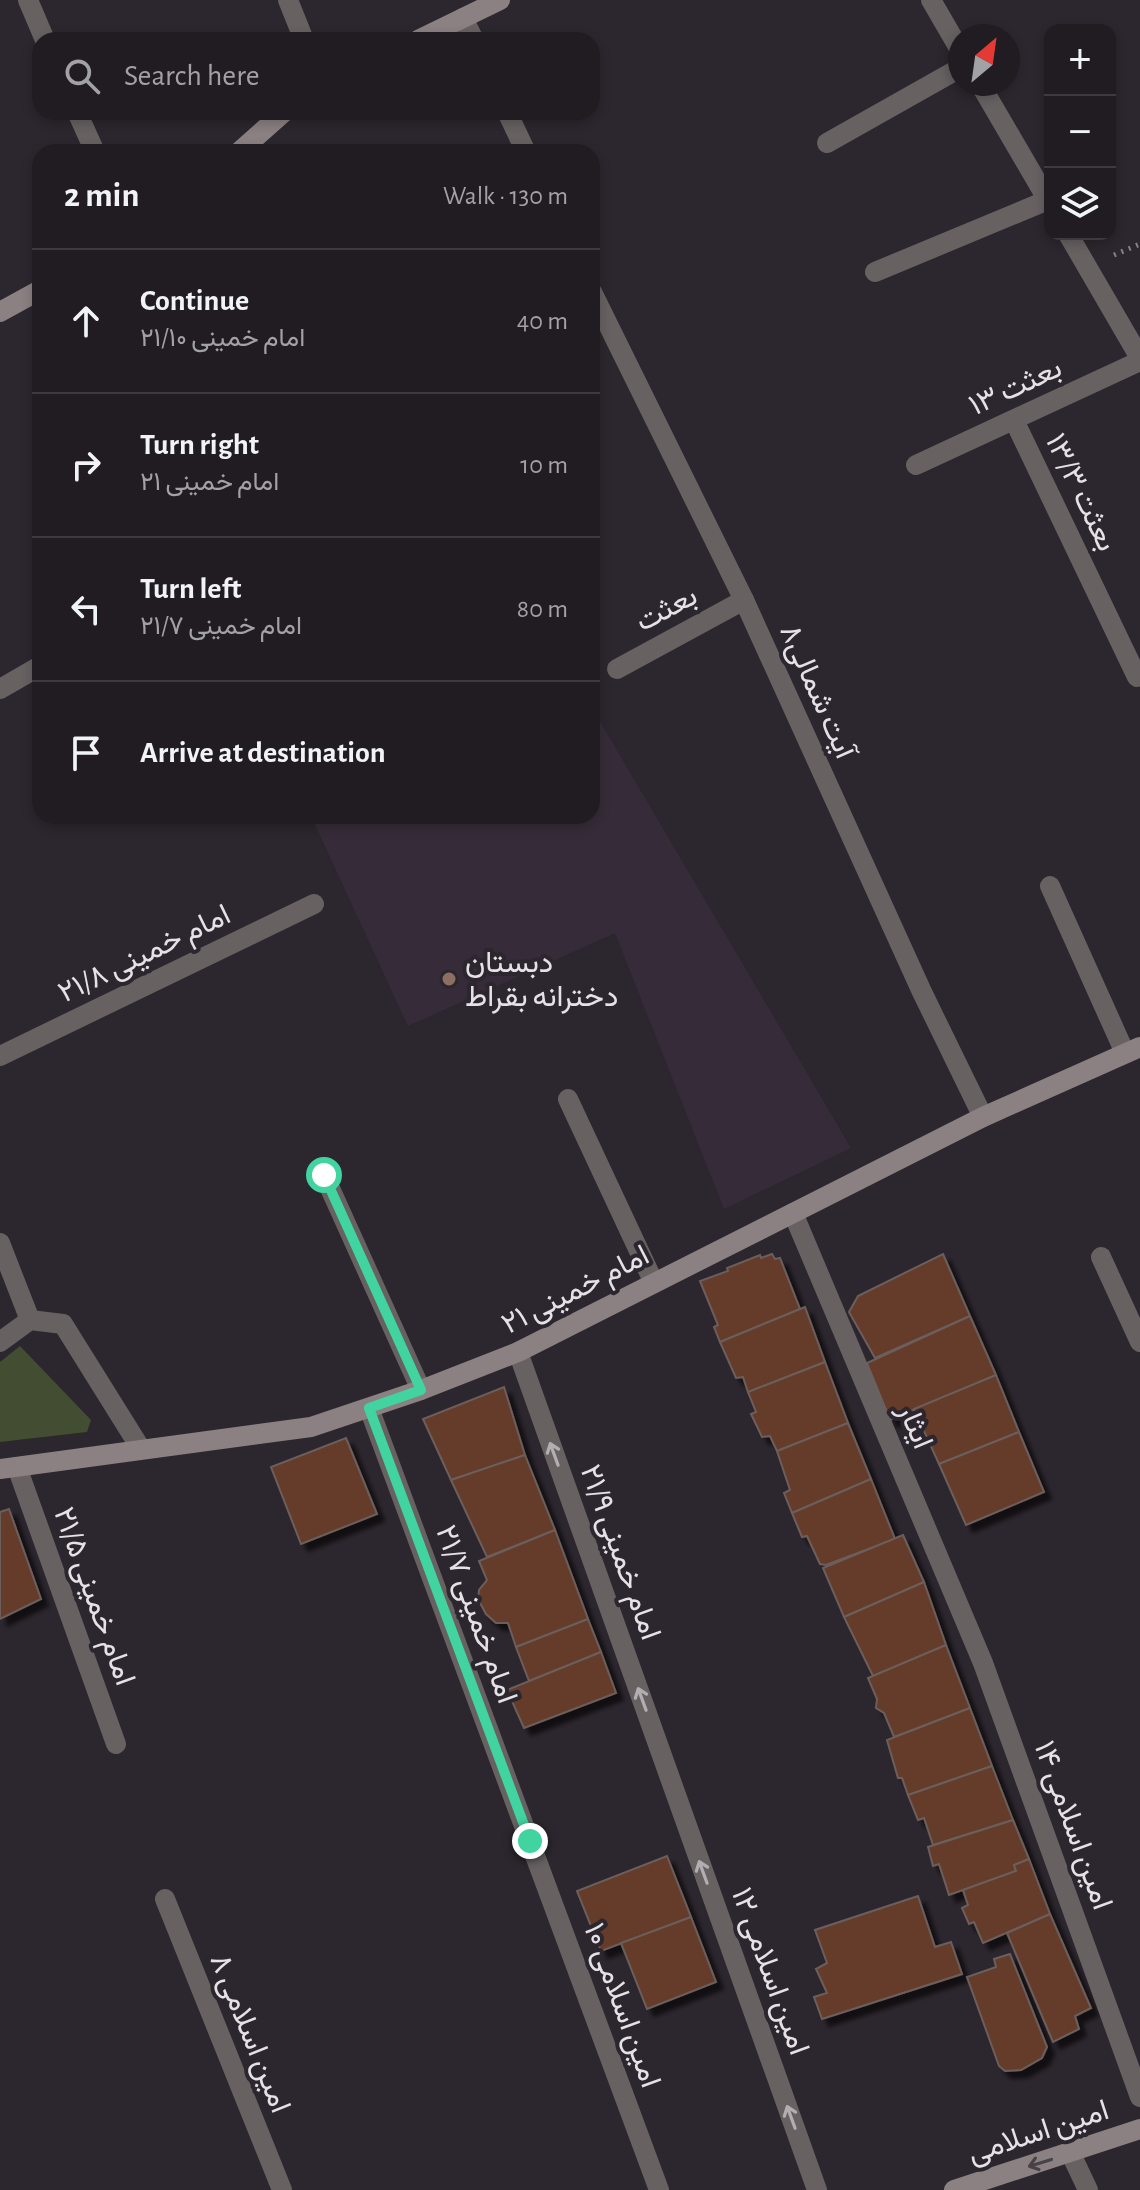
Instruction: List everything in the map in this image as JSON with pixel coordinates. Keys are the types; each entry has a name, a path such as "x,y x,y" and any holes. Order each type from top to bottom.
{"street":[{"path":"28,0 42,32"},
{"path":"288,0 301,32"},
{"path":"434,32 500,0"},
{"path":"931,0 948,29"},
{"path":"463,18 470,32"},
{"path":"827,143 948,75"},
{"path":"987,96 1044,193"},
{"path":"81,120 91,144"},
{"path":"248,144 275,120"},
{"path":"511,120 522,144"},
{"path":"875,272 1044,204"},
{"path":"1071,240 1140,360"},
{"path":"0,312 32,294"},
{"name":"آیت شمالی۸","path":"600,308 744,600 922,992 983,1117"},
{"name":"بعثت ۱۳","path":"916,465 1140,360"},
{"name":"بعثت ۱۳/۳","path":"1014,420 1137,677"},
{"name":"بعثت","path":"617,669 744,600"},
{"path":"0,689 32,671"},
{"path":"1050,886 1132,1050"},
{"name":"امام خمینی ۲۱/۸","path":"0,1056 314,904"},
{"name":"امام خمینی ۲۱","path":"8,1468 311,1427 421,1390 518,1352 983,1117 1132,1050"},
{"path":"568,1099 654,1283"},
{"path":"324,1175 421,1390"},
{"name":"ایثار","path":"793,1213 983,1663"},
{"path":"0,1243 30,1320"},
{"path":"1101,1257 1140,1342"},
{"path":"0,1342 30,1320 63,1324 141,1449"},
{"name":"امام خمینی ۲۱/۹","path":"518,1352 668,1773"},
{"name":"امام خمینی ۲۱/۷","path":"369,1408 530,1841"},
{"name":"امام خمینی ۲۱/۵","path":"8,1468 116,1744"},
{"name":"امین اسلامی ۱۴","path":"983,1663 1140,2097"},
{"name":"امین اسلامی ۱۲","path":"668,1773 817,2190"},
{"name":"امین اسلامی ۱۰","path":"530,1841 659,2190"},
{"name":"امین اسلامی ۸","path":"165,1899 282,2190"},
{"name":"امین اسلامی","path":"954,2190 1140,2129"},
{"path":"1071,2154 1088,2190"}],"shaded area":[{"name":"دبستان دخترانه بقراط","path":"600,722 851,1148 724,1209 615,933 408,1026 315,824 600,824"}],"green space":[{"path":"20,1346 91,1420 87,1432 0,1442 0,1362"}],"building":[{"path":"772,1254 775,1259 780,1258 800,1309 720,1342 714,1327 718,1325 700,1281 760,1255 761,1258"},
{"path":"943,1254 970,1316 875,1358 849,1312 858,1296"},
{"path":"805,1307 825,1362 748,1392 743,1377 736,1378 720,1342"},
{"path":"970,1316 996,1375 890,1420 867,1363"},
{"path":"825,1362 848,1423 777,1451 770,1436 762,1437 751,1414 756,1412 748,1392"},
{"path":"996,1375 1019,1432 939,1464 914,1409"},
{"path":"504,1387 525,1455 451,1480 423,1419"},
{"path":"848,1423 871,1479 792,1513 784,1493 790,1490 777,1451"},
{"path":"1019,1432 1044,1492 966,1525 939,1464"},
{"path":"346,1438 377,1514 301,1544 271,1467"},
{"path":"525,1455 555,1530 487,1557 451,1480"},
{"path":"871,1479 895,1539 826,1565 820,1564 807,1536 802,1537 792,1513"},
{"path":"9,1509 41,1599 0,1619 0,1512"},
{"path":"555,1530 588,1619 516,1647 508,1623 496,1623 486,1614 478,1599 479,1590 487,1580 479,1561"},
{"path":"903,1535 924,1582 844,1617 823,1568"},
{"path":"924,1582 946,1645 873,1676 844,1617"},
{"path":"588,1619 601,1652 529,1681 516,1647"},
{"path":"946,1645 970,1708 894,1737 884,1713 876,1708 877,1699 868,1678"},
{"path":"601,1652 616,1693 524,1728 507,1690"},
{"path":"970,1708 992,1766 908,1795 902,1778 898,1778 887,1740"},
{"path":"992,1766 1013,1820 933,1845 924,1818 918,1820 908,1795"},
{"path":"1013,1820 1029,1859 1014,1865 1016,1871 949,1895 939,1864 933,1866 928,1847"},
{"path":"667,1856 691,1917 601,1951 577,1891"},
{"path":"1029,1859 1050,1914 983,1943 974,1922 969,1924 962,1908 968,1905 963,1890 1016,1871 1014,1865"},
{"path":"918,1896 935,1947 951,1942 962,1974 822,2019 814,1997 827,1993 816,1969 827,1963 815,1930"},
{"path":"1050,1914 1091,2008 1075,2016 1079,2029 1053,2042 1007,1933"},
{"path":"691,1917 716,1982 647,2009 621,1943"},
{"path":"1010,1954 1047,2047 1042,2058 1021,2070 1005,2071 999,2066 967,1977 996,1967 994,1959"}],"place":[{"name":"دبستان دخترانه بقراط","path":"449,979"}],"route":[{"path":"324,1175 421,1390 369,1408 530,1841"}]}
